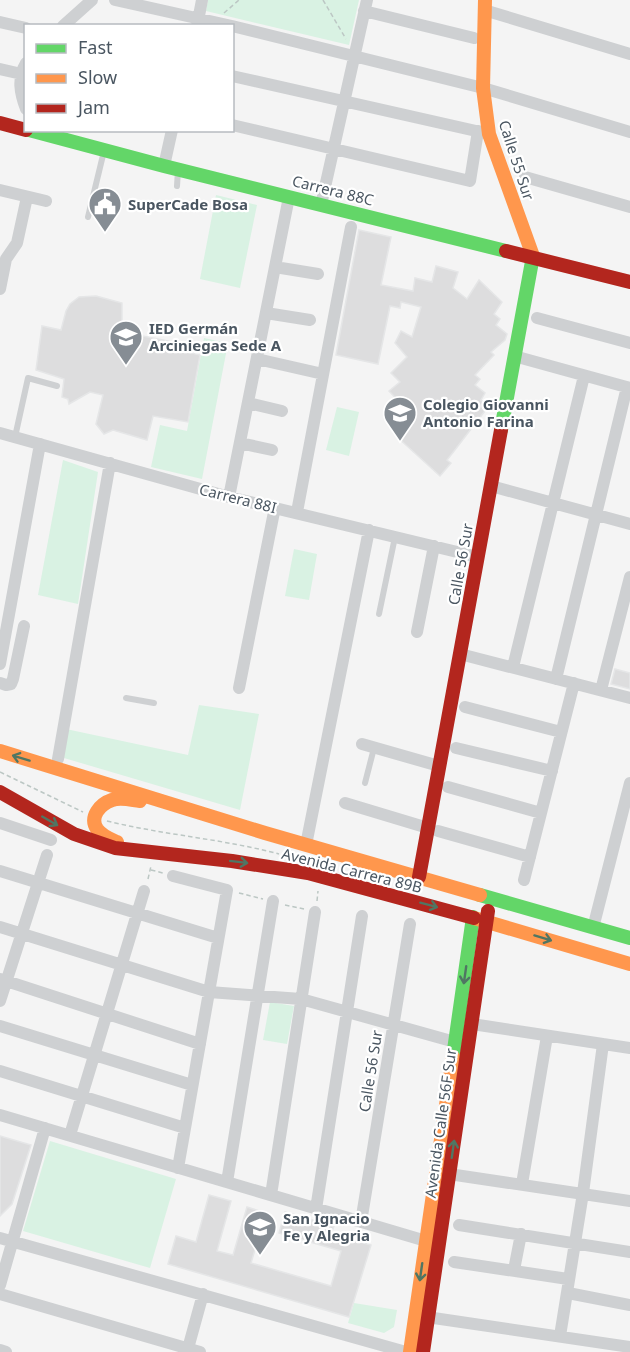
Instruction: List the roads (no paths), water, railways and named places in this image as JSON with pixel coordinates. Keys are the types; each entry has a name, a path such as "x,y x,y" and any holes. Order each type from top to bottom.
{"street":[{"path":"65,24 92,0"},
{"path":"116,0 197,21 214,21 225,24"},
{"path":"197,21 202,0"},
{"path":"321,205 366,5 474,38"},
{"path":"484,5 630,54"},
{"name":"Calle 55 Sur","path":"484,5 483,133 533,256"},
{"path":"0,22 24,28"},
{"path":"234,26 483,87 630,132"},
{"path":"0,69 24,71 22,98 24,104"},
{"path":"234,76 483,133 470,182 234,125"},
{"name":"Carrera 88C","path":"0,123 24,129"},
{"name":"Carrera 88C","path":"35,132 178,170 533,256 630,282"},
{"path":"164,166 172,132"},
{"path":"525,177 630,207"},
{"path":"0,190 46,201"},
{"path":"0,289 6,259 17,243 27,196"},
{"path":"229,496 289,197"},
{"path":"297,512 351,227"},
{"name":"Calle 56 Sur","path":"419,877 433,829 439,766 533,256"},
{"path":"275,267 318,274"},
{"path":"266,313 310,320"},
{"path":"537,318 630,343"},
{"path":"514,357 629,388 556,679"},
{"path":"257,359 323,374"},
{"path":"513,667 584,376"},
{"path":"248,403 282,411"},
{"name":"Carrera 88I","path":"0,433 229,496 478,557"},
{"path":"240,443 272,450"},
{"path":"0,664 40,444"},
{"path":"58,759 110,463"},
{"path":"491,486 630,524"},
{"path":"239,688 274,507"},
{"path":"306,845 369,530"},
{"path":"417,632 434,546"},
{"path":"601,690 630,577"},
{"path":"0,683 11,684 24,626"},
{"path":"460,654 630,698"},
{"path":"525,880 574,683"},
{"path":"465,707 561,732"},
{"path":"368,746 439,766"},
{"path":"456,747 552,771"},
{"name":"Avenida Carrera 89B","path":"0,751 306,845 630,938"},
{"path":"593,928 630,783"},
{"path":"448,787 541,813"},
{"name":"Avenida Carrera 89B","path":"0,792 84,839 115,848 308,873 480,919 630,964"},
{"path":"174,855 123,844 107,837 98,830 95,816 100,807 113,799 121,798 189,809"},
{"path":"345,803 530,857"},
{"path":"0,823 51,840"},
{"path":"0,1001 3,980 22,933 47,855"},
{"path":"0,871 218,938"},
{"path":"173,876 227,890 178,1168"},
{"path":"70,1136 144,891"},
{"name":"Avenida Calle 56F Sur","path":"423,1352 422,1316 426,1241 455,1042 480,919 490,898"},
{"path":"227,1182 273,901"},
{"path":"270,1195 315,912"},
{"path":"316,1209 362,916"},
{"name":"Avenida Calle 56F Sur","path":"401,1351 422,1316 449,1174 472,1024 480,919"},
{"name":"Calle 56 Sur","path":"362,1222 410,924"},
{"path":"0,927 122,963 209,992 301,999 455,1042"},
{"path":"3,980 200,1044"},
{"path":"472,1024 630,1048"},
{"path":"0,1026 192,1085"},
{"path":"522,1184 547,1036"},
{"path":"560,1336 583,1193 603,1044"},
{"path":"0,1071 185,1128"},
{"path":"0,1115 426,1241"},
{"path":"0,1285 45,1128"},
{"path":"449,1174 630,1201"},
{"path":"459,1225 630,1252"},
{"path":"514,1270 521,1234"},
{"path":"0,1238 401,1351"},
{"path":"454,1262 568,1279"},
{"path":"568,1293 630,1305"},
{"path":"0,1294 200,1352"},
{"path":"187,1350 203,1294"},
{"path":"422,1316 630,1347"},
{"path":"0,1350 6,1352"}],"lane":[{"path":"88,217 104,150"},
{"path":"177,186 178,170"},
{"path":"15,437 28,378 57,386"},
{"path":"379,614 396,536"},
{"path":"126,698 154,703"},
{"path":"365,783 368,746"}],"place":[{"name":"SuperCade Bosa","path":"105,233"},
{"name":"IED Germán Arciniegas Sede A","path":"126,366"},
{"name":"Colegio Giovanni Antonio Farina","path":"400,442"},
{"name":"San Ignacio Fe y Alegria","path":"260,1256"}]}
